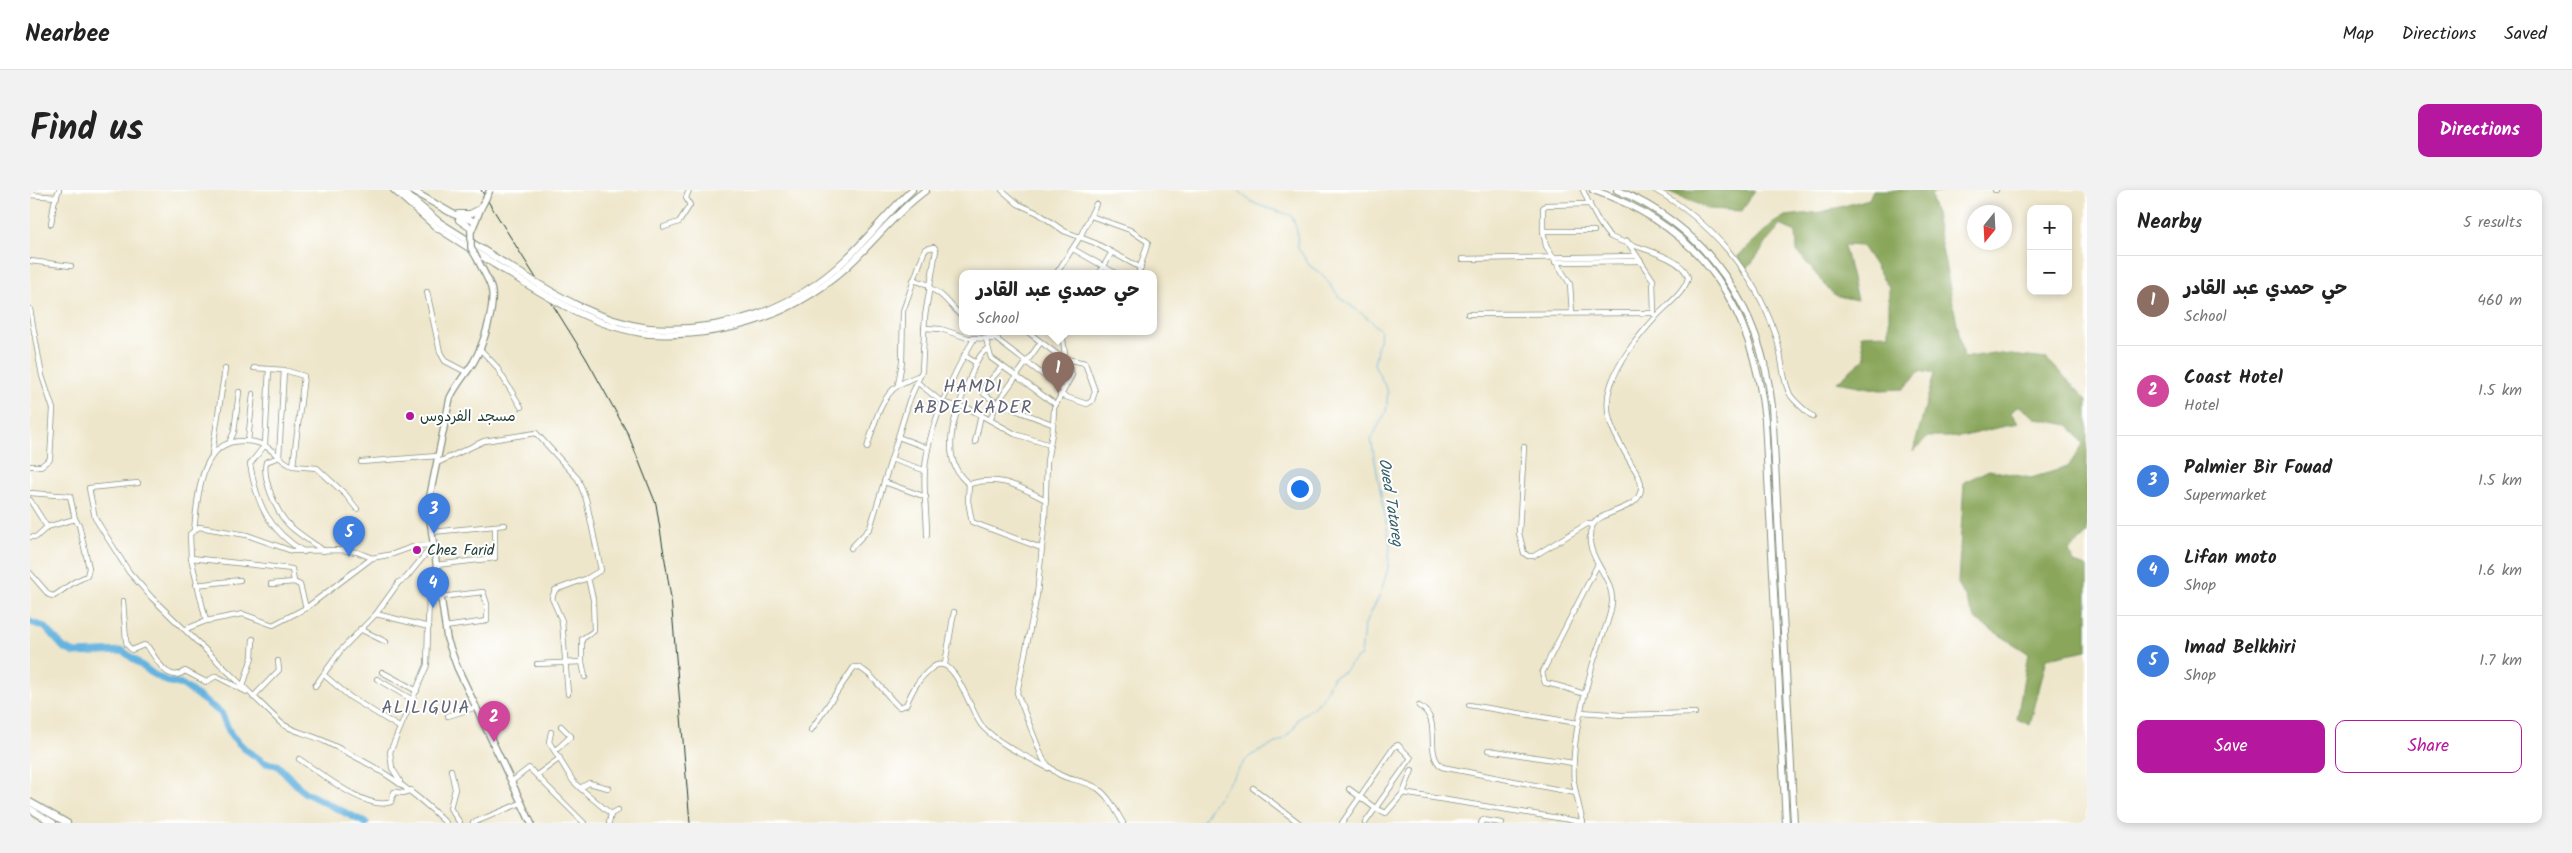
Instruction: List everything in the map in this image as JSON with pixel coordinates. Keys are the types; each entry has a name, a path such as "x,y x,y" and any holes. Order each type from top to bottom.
{"highway":[{"path":"394,190 436,227 586,317 617,328 689,335 722,330 757,321 787,309 810,296 841,272 905,207 926,190"},
{"path":"401,190 451,231 495,261"},
{"path":"412,190 453,214 474,221"},
{"path":"649,331 713,325 748,318 780,305 822,279 845,260 912,190"},
{"path":"1593,190 1622,200 1655,218 1671,229 1702,258 1718,278 1741,321 1757,365 1764,420 1786,823"},
{"path":"1617,190 1652,206 1672,219 1704,247 1720,267 1746,312 1767,371 1772,406 1794,823"},
{"path":"424,210 426,205 432,204 471,230"},
{"path":"453,214 470,214 481,208"},
{"path":"30,802 67,823"},
{"path":"30,809 53,823"}],"main road":[{"path":"490,190 471,230 471,248 492,292 489,317 480,349 450,398 429,500 433,545 447,638 458,667 530,823"}],"street":[{"path":"50,224 59,190"},
{"path":"664,227 681,220 690,205 686,198 689,190"},
{"path":"1002,190 1018,204 1038,213 1064,231 1112,252 1141,268 1147,246 1146,240 1130,230 1091,216"},
{"path":"1655,190 1675,201 1706,225 1734,258 1759,298 1771,322 1782,357 1789,391 1813,418"},
{"path":"1524,447 1519,533 1524,553 1532,557 1587,524 1593,524 1631,502 1640,494 1638,475 1616,436 1606,403 1620,364 1654,316 1687,282 1688,274 1660,254 1612,237 1605,231 1584,192"},
{"path":"30,194 57,197"},
{"path":"1059,270 1080,237 1096,204"},
{"path":"1572,313 1570,284 1547,249 1543,231 1543,208 1546,205 1590,204"},
{"path":"1543,231 1594,231"},
{"path":"1627,242 1654,282 1654,316"},
{"path":"851,548 870,528 898,437 920,375 924,328 935,263 936,250 934,247 925,249 902,315 902,362 898,385 882,406 867,448"},
{"path":"1073,249 1110,270"},
{"path":"1101,270 1112,252"},
{"path":"1554,260 1637,256"},
{"path":"1462,258 1641,261"},
{"path":"30,261 71,266"},
{"path":"913,280 930,287 942,295 959,314"},
{"path":"426,292 440,352 446,361 466,372"},
{"path":"30,308 42,376 53,409 50,459 41,466 30,466"},
{"path":"1468,314 1572,313 1654,316"},
{"path":"924,328 941,329 959,334"},
{"path":"961,335 974,339 998,339"},
{"path":"988,335 986,339 987,349 991,358 1055,404"},
{"path":"993,335 1063,390"},
{"path":"1032,335 1065,358 1084,362 1094,394 1088,404 1060,395"},
{"path":"1050,768 1043,760 1017,693 1037,595 1055,404 1072,375 1065,358 1062,335"},
{"path":"927,535 924,470 928,448 943,403 964,355 974,339"},
{"path":"990,420 997,403 1041,342"},
{"path":"480,349 496,366 521,407"},
{"path":"969,484 960,477 957,470 952,447 951,429 957,405 976,363 981,354 987,349"},
{"path":"964,355 976,363"},
{"path":"1002,367 984,389 984,394 997,403 1052,424"},
{"path":"254,368 284,370 304,376 293,466"},
{"path":"194,530 200,481 212,454 226,369"},
{"path":"269,369 265,445 250,464 255,493 276,530 283,538 304,552"},
{"path":"279,457 284,370"},
{"path":"898,385 920,375"},
{"path":"917,382 943,403 957,405 981,415 1027,440 1050,445"},
{"path":"212,454 230,441 234,432 239,392"},
{"path":"248,441 253,394"},
{"path":"975,442 981,415"},
{"path":"437,463 484,442 536,433 578,479 586,499 601,570 588,578 555,590 552,598 562,621 568,694"},
{"path":"898,437 928,448"},
{"path":"230,441 248,441 265,445 284,463 293,466 317,468 346,495 356,509"},
{"path":"361,462 438,456"},
{"path":"279,457 266,462 264,472 273,498 288,524 325,552"},
{"path":"891,459 924,470"},
{"path":"969,484 986,479 1004,481 1018,485 1046,500"},
{"path":"884,482 926,497"},
{"path":"138,483 89,488 96,518 129,572 146,591 253,697 290,729 322,740 400,782 446,823"},
{"path":"969,484 968,501 972,522 1041,548"},
{"path":"30,493 70,496 74,519 79,525 89,568 87,576 67,586 54,596 49,595 30,573"},
{"path":"30,500 48,527"},
{"path":"30,536 39,536 48,527 74,519"},
{"path":"1403,793 1583,823 1576,793 1574,763 1578,723 1612,602 1609,587 1590,542 1593,524"},
{"path":"432,532 505,525"},
{"path":"436,565 495,558 495,526"},
{"path":"206,621 191,558 190,534 199,527 234,532 292,551 325,552 341,550 357,552 372,558"},
{"path":"186,629 206,621 243,614 273,625 306,608 372,558 393,554 415,546 433,545"},
{"path":"316,686 341,650 376,614 399,582 406,578 433,545"},
{"path":"191,558 292,569 294,582"},
{"path":"1586,694 1555,684 1545,683 1542,673 1598,564"},
{"path":"585,677 582,662 582,639 594,631 593,599 588,578"},
{"path":"196,585 240,580"},
{"path":"271,584 294,582 300,585 306,608"},
{"path":"400,782 392,768 390,752 408,714 411,698 427,665 429,593 483,592 487,604 487,621 445,627"},
{"path":"123,601 126,640 127,645 132,650 144,646 148,647 162,667 172,676 179,676 185,671 206,682 216,676 248,692"},
{"path":"945,664 954,612"},
{"path":"376,614 428,627"},
{"path":"360,629 386,642"},
{"path":"243,686 252,657 253,639"},
{"path":"253,697 279,670 278,661"},
{"path":"537,664 582,662"},
{"path":"811,730 854,668 860,668 868,674 899,707 906,705 914,685 924,674 937,663 945,664 952,669 982,726 996,738 1050,768 1060,776 1096,788 1108,798 1123,823"},
{"path":"382,672 416,691"},
{"path":"324,675 350,697 400,728"},
{"path":"377,679 411,698"},
{"path":"1469,705 1578,723"},
{"path":"1419,706 1429,715 1434,735 1435,758 1442,768 1576,793"},
{"path":"448,716 477,708"},
{"path":"1581,712 1623,715 1695,713"},
{"path":"1429,715 1437,715"},
{"path":"556,750 571,736 561,726"},
{"path":"551,732 549,742 556,750 573,781 611,814"},
{"path":"1342,823 1394,747 1398,745 1411,754 1410,759 1365,823"},
{"path":"1488,750 1574,763"},
{"path":"537,775 560,758"},
{"path":"299,759 346,790 377,805 391,802 394,792 404,793 411,790"},
{"path":"511,782 529,768 584,823"},
{"path":"451,770 455,789 450,808 460,823"},
{"path":"1348,789 1375,808 1386,812 1403,793 1412,770"},
{"path":"580,788 589,783 608,788"},
{"path":"1253,788 1300,823"},
{"path":"473,823 521,803"},
{"path":"609,823 611,814 618,810"},
{"path":"1481,823 1483,820 1502,823"}],"green space":[{"path":"1665,190 1755,190 1742,211 1709,209"},
{"path":"1873,190 1960,190 1931,194 1964,358 1993,353 2047,359 2087,400 2087,534 2069,551 2074,563 2087,567 2087,650 2047,658 2030,725 2017,719 2028,653 1976,620 1958,583 1964,482 1989,470 2031,478 2068,467 2083,444 2069,425 2037,419 2018,405 2011,413 2018,423 1960,437 1927,437 1913,452 1934,374 1920,371 1903,389 1881,390 1837,382 1865,358 1861,335 1889,334 1889,287 1862,246 1844,245 1857,300 1833,295 1797,251 1796,232 1780,225 1745,272 1737,257 1772,224 1785,216 1822,212 1869,199"}],"waterway":[{"name":"Oued Tatareg","path":"1202,823 1210,808 1244,762 1250,756 1284,739 1294,728 1298,719 1321,701 1333,677 1344,672 1355,659 1361,656 1364,626 1380,595 1388,568 1390,544 1371,439 1386,412 1388,392 1374,364 1381,331 1369,319 1339,297 1323,275 1310,266 1298,248 1297,231 1292,216 1256,204 1239,190"},
{"path":"30,622 45,627 64,648 75,653 123,651 153,674 166,681 183,685 221,713 231,735 245,749 265,763 277,765 304,792 366,823"}],"railway":[{"path":"481,190 586,358 628,434 656,504 671,598 690,823"}],"place":[{"name":"حي حمدي عبد القادر","path":"1058,393"},
{"name":"مسجد الفردوس","path":"410,416"},
{"name":"Palmier Bir Fouad","path":"434,534"},
{"name":"Chez Farid","path":"417,550"},
{"name":"Imad Belkhiri","path":"349,557"},
{"name":"Lifan moto","path":"433,608"},
{"name":"Coast Hotel","path":"494,742"}],"district":[{"name":"HAMDI ABDELKADER","path":"973,396"},
{"name":"ALILIGUIA","path":"426,707"}]}
